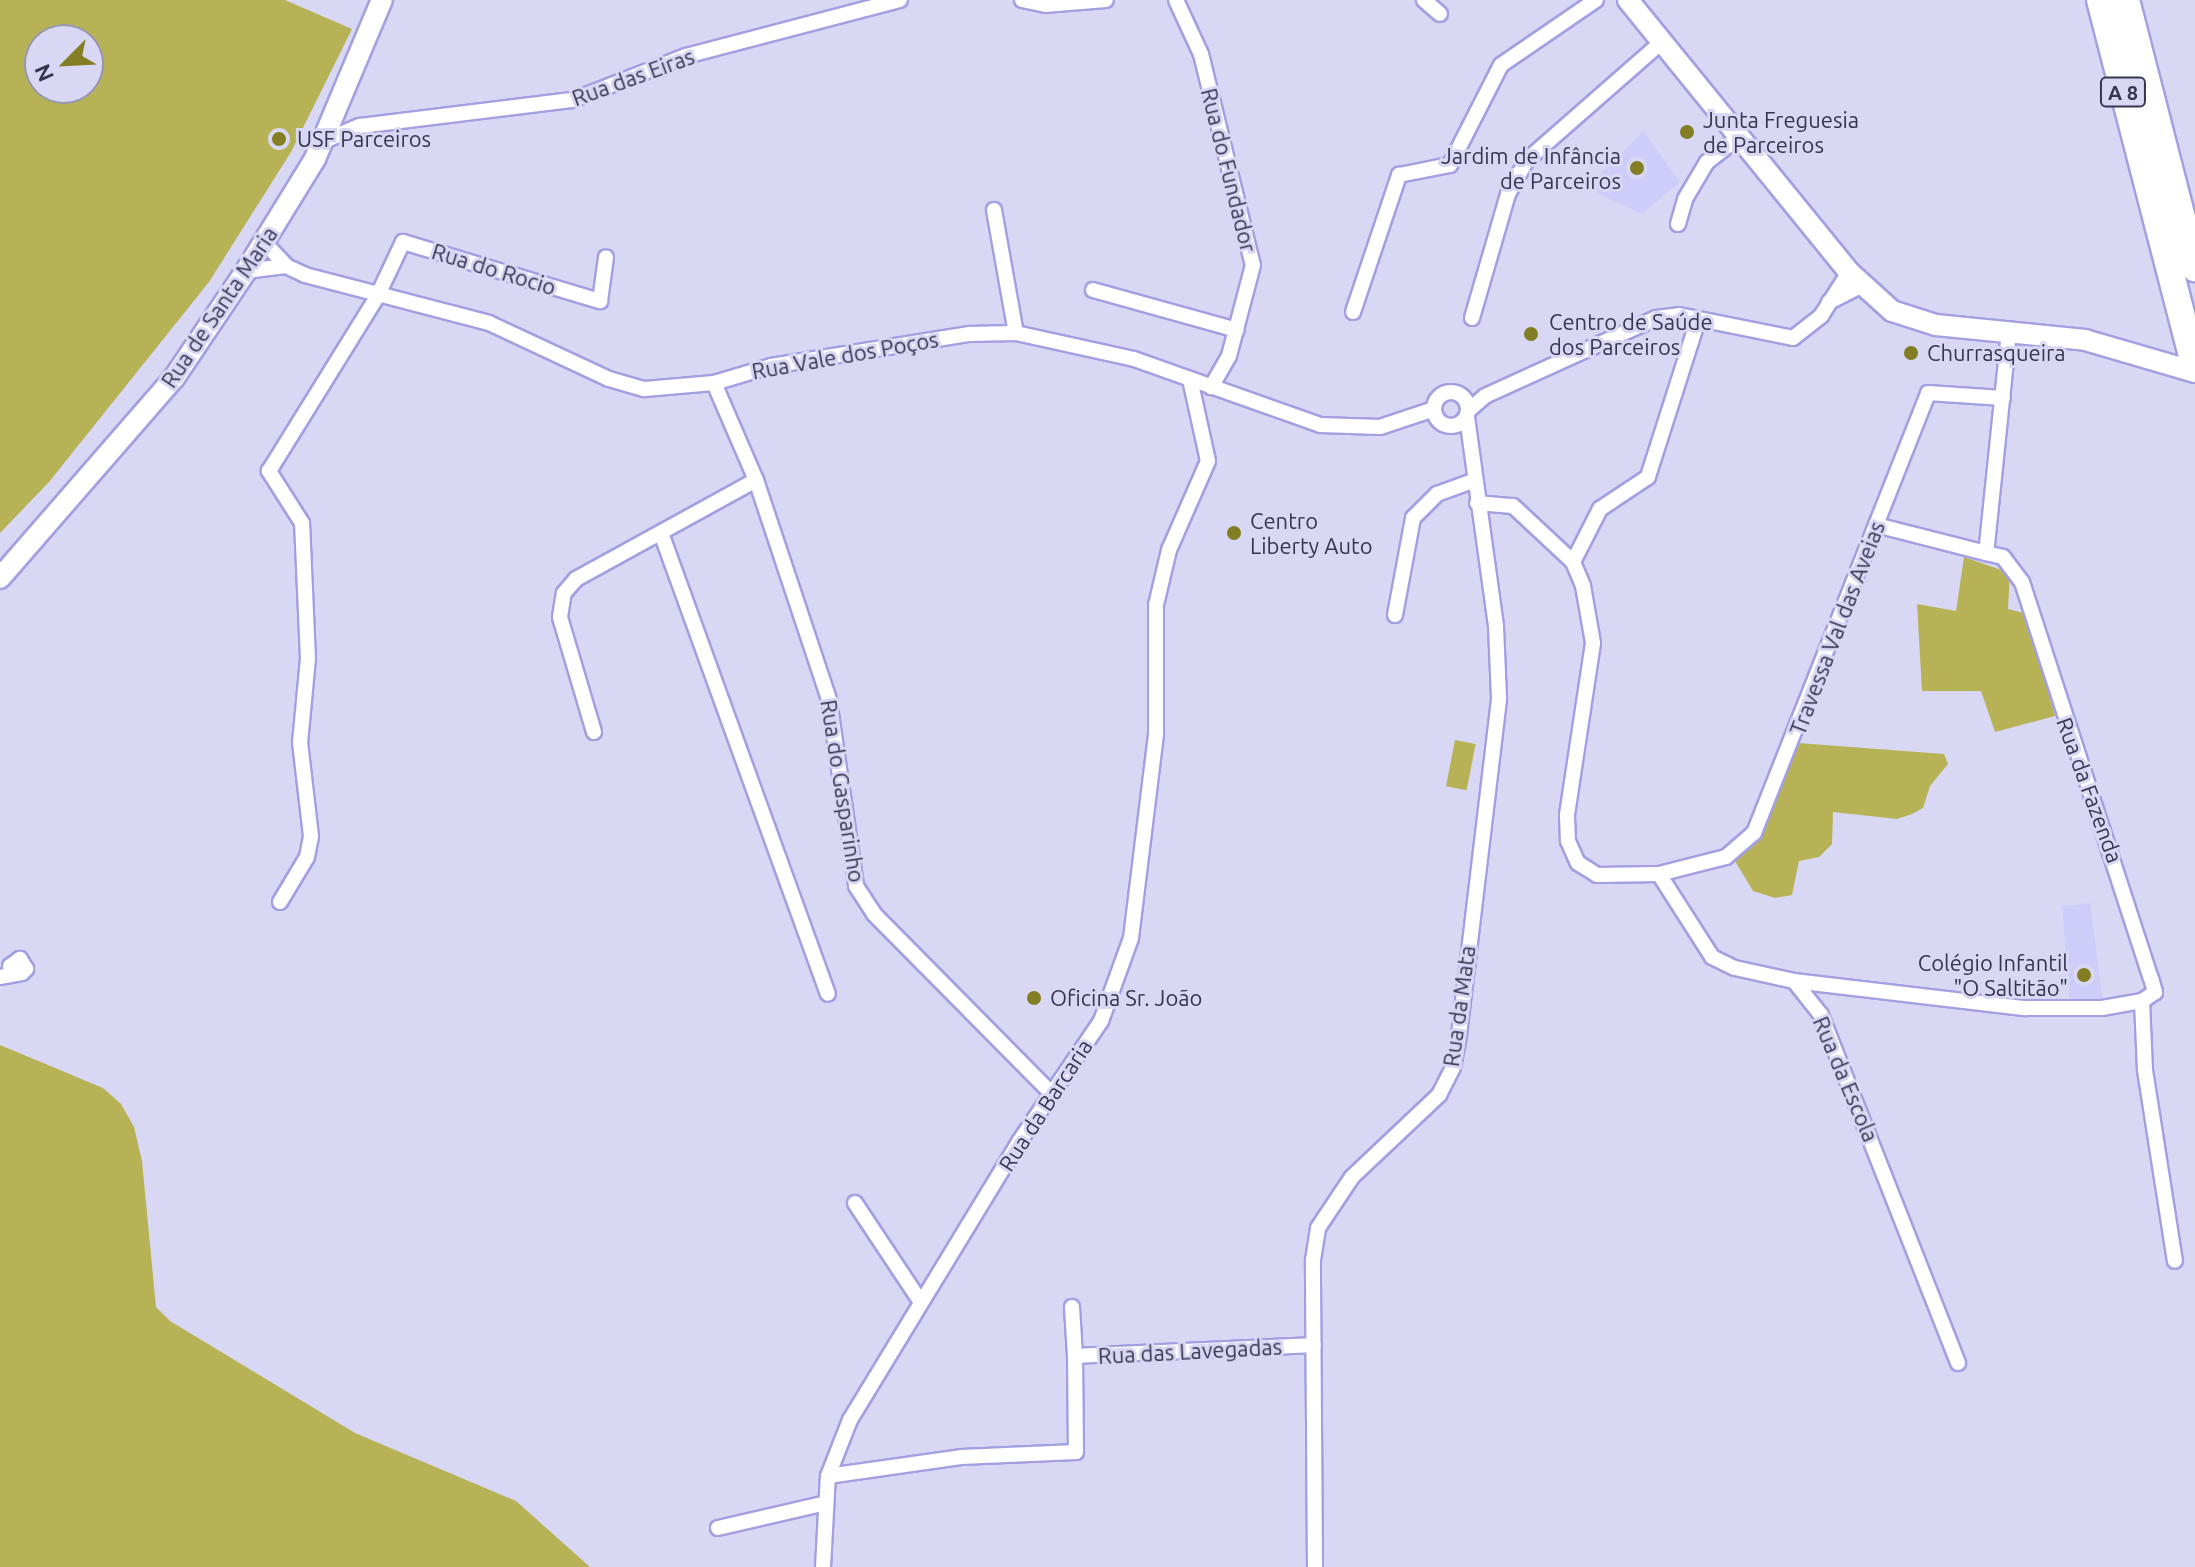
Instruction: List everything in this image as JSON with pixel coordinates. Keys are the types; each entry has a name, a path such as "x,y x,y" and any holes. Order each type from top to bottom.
{"highway":[{"name":"A 8","path":"2100,0 2159,179 2195,268"},
{"name":"A 8","path":"2126,0 2195,369"}],"main road":[{"name":"Rua de Santa Maria","path":"0,578 164,390 246,271 324,141 382,0"},
{"path":"1628,0 1855,279 1909,319 2085,340 2195,369"}],"street":[{"path":"1022,0 1045,5 1106,0"},
{"path":"1424,0 1440,14"},
{"path":"1353,312 1399,175 1439,171 1450,165 1501,65 1596,0"},
{"name":"Rua das Eiras","path":"324,141 360,126 573,100 686,56 892,1"},
{"name":"Rua do Fundador","path":"1185,2 1201,54 1253,265 1237,330 1211,387"},
{"path":"1472,318 1508,194 1527,160 1662,42"},
{"path":"335,114 360,126"},
{"path":"1678,224 1685,199 1707,162 1739,137"},
{"path":"994,210 1016,333"},
{"name":"Rua Vale dos Poços","path":"264,242 286,266"},
{"name":"Rua do Rocio","path":"377,297 403,242 600,301 606,257"},
{"name":"Rua Vale dos Poços","path":"246,271 286,266 377,297 489,323 627,386 665,389 714,383 837,355 969,334 1016,333 1085,345 1320,425 1358,428 1413,420 1441,420"},
{"path":"1441,420 1468,414 1485,396 1656,318 1698,320 1793,338 1821,316 1829,302 1855,279"},
{"path":"1093,290 1237,330"},
{"path":"280,902 307,857 311,836 300,743 308,659 302,523 269,471 377,297"},
{"path":"1573,562 1600,509 1648,477 1698,320"},
{"path":"1876,525 1986,553 2009,332"},
{"name":"Rua da Barcaria","path":"823,1567 828,1476 850,1420 920,1301 1101,1021 1138,907 1156,734 1156,605 1169,550 1204,479 1208,461 1190,379"},
{"name":"Rua do Gasparinho","path":"714,383 756,480 829,700 856,886 874,914 1052,1094"},
{"name":"Travessa Val das Aveias","path":"1659,874 1726,857 1754,833 1928,393 2003,398"},
{"path":"1468,446 1441,420 1442,394 1485,396"},
{"path":"1461,395 1468,414"},
{"name":"Rua da Mata","path":"1315,1567 1313,1260 1318,1228 1352,1177 1429,1109 1453,1067 1499,698 1496,626 1468,446 1468,414"},
{"path":"594,732 560,617 564,593 576,579 756,480"},
{"path":"1395,615 1413,518 1437,494 1473,481"},
{"path":"1477,503 1513,506 1573,562 1583,586 1593,643 1567,815 1568,841 1578,863 1597,875 1659,874 1712,957 1735,968 1794,981 2025,1008 2102,1008 2142,1001"},
{"path":"661,533 828,994"},
{"name":"Rua da Fazenda","path":"1986,553 2003,557 2022,582 2062,717 2120,872 2155,992 2142,1001 2145,1070 2175,1261"},
{"name":"Rua da Escola","path":"1794,981 1830,1030 1958,1363"},
{"path":"855,1203 920,1301"},
{"path":"1072,1307 1075,1356"},
{"name":"Rua das Lavegadas","path":"828,1476 961,1457 1076,1452 1075,1356 1314,1345"},
{"path":"718,1528 826,1503"}],"shaded area":[{"path":"0,0 285,0 352,29 291,152 209,282 49,482 0,533"},
{"name":"Jardim de Infância de Parceiros","path":"1643,131 1680,182 1642,214 1586,188"},
{"path":"1964,557 2010,573 2008,609 2028,614 2055,716 1995,732 1981,691 1922,691 1917,604 1956,611"},
{"path":"1455,740 1476,744 1467,790 1446,786"},
{"path":"1798,743 1944,754 1948,764 1930,786 1923,808 1912,814 1897,819 1833,812 1832,844 1819,857 1799,861 1792,895 1775,898 1753,891 1735,861 1760,836"},
{"name":"Colégio Infantil \"O Saltitão\"","path":"2090,903 2103,1002 2070,1006 2062,906"},
{"path":"0,1045 103,1088 121,1104 134,1127 142,1161 156,1307 170,1321 355,1433 516,1501 590,1567 0,1567"}],"place":[{"name":"Junta Freguesia de Parceiros","path":"1687,132"},
{"name":"USF Parceiros","path":"279,139"},
{"name":"Jardim de Infância de Parceiros","path":"1637,168"},
{"name":"Centro de Saúde dos Parceiros","path":"1531,334"},
{"name":"Churrasqueira","path":"1911,353"},
{"name":"Centro Liberty Auto","path":"1234,533"},
{"name":"Colégio Infantil \"O Saltitão\"","path":"2084,975"},
{"name":"Oficina Sr. João","path":"1034,998"}]}
